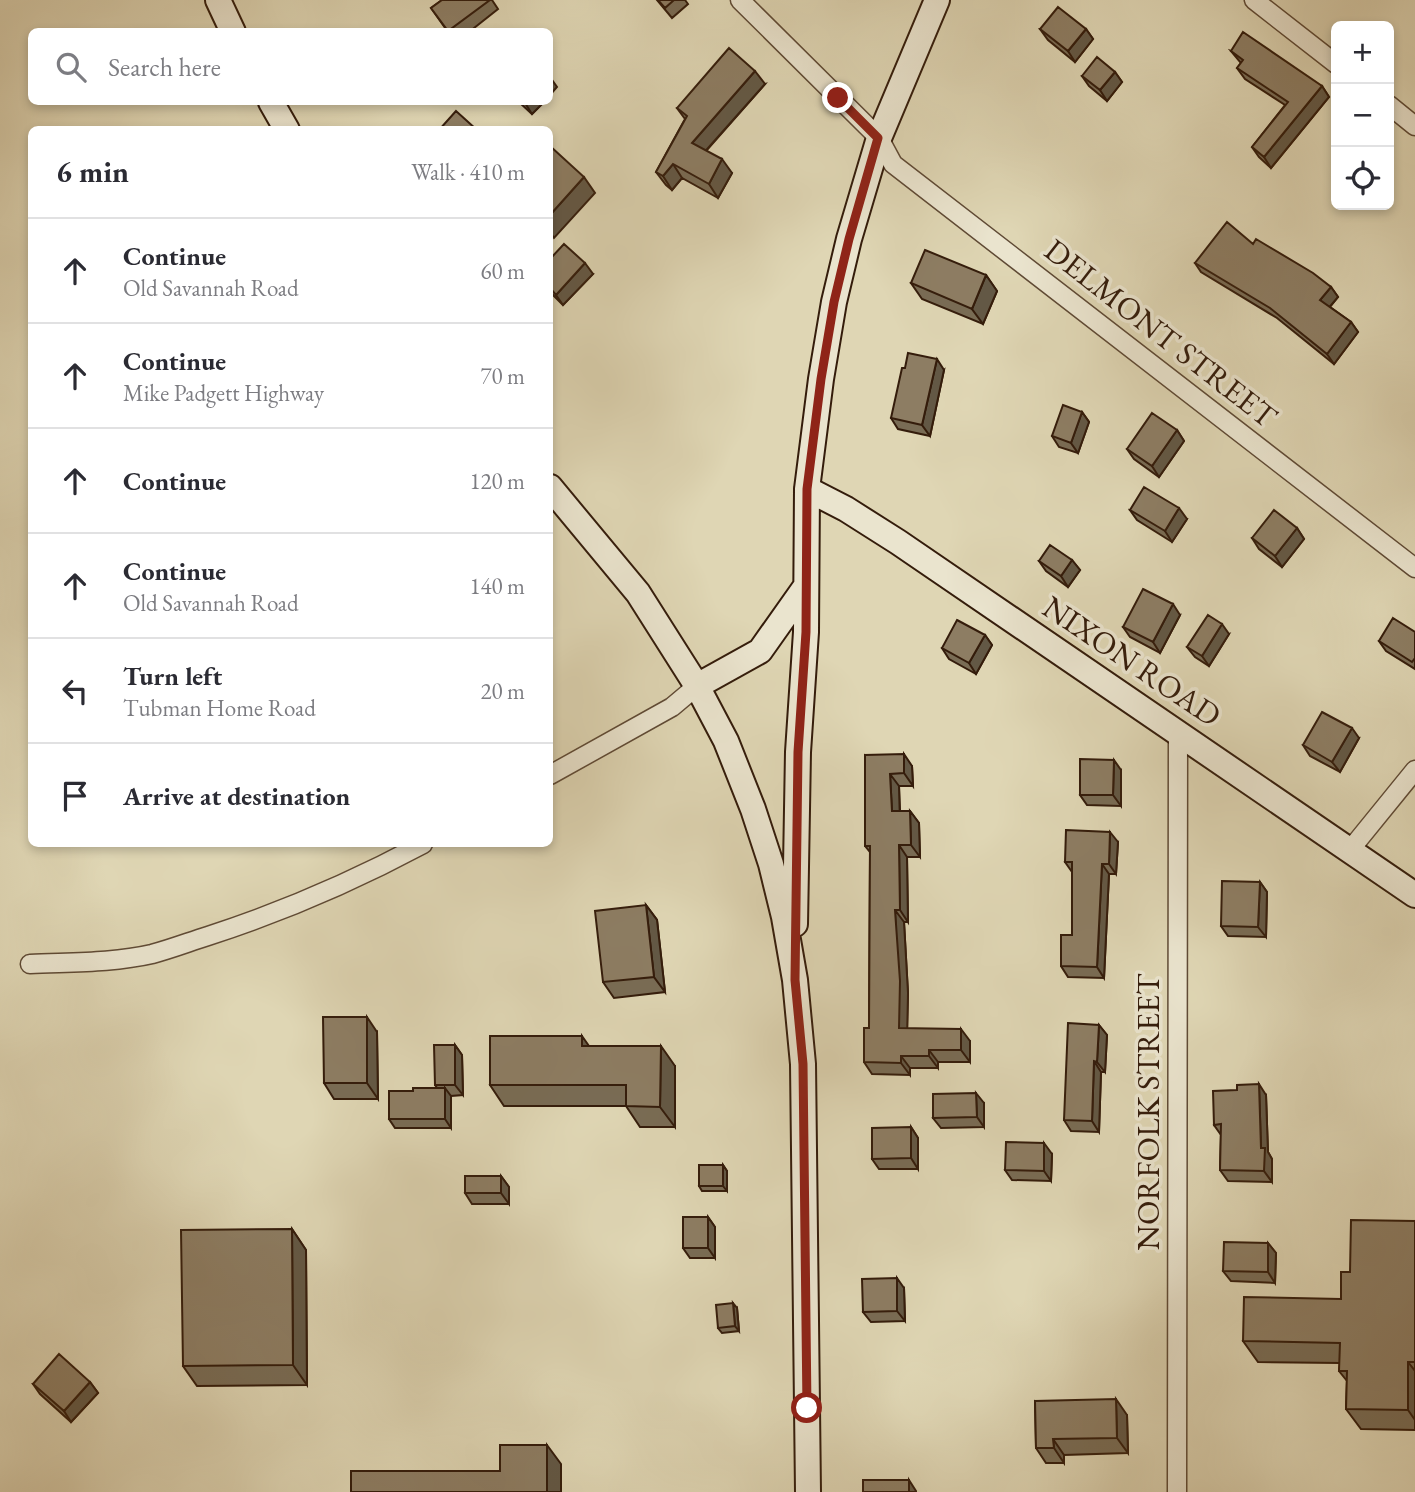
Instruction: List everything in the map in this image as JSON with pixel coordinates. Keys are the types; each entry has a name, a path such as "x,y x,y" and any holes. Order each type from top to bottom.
{"main road":[{"path":"218,0 231,28"},
{"path":"795,980 798,752 806,632 807,489 821,379 834,302 878,138 937,0"},
{"path":"273,105 285,126"},
{"name":"NIXON ROAD","path":"807,489 846,509 898,542 1415,895"},
{"path":"553,491 638,593 697,686 726,741 753,809 778,891 795,980 803,1064 808,1492"},
{"path":"697,686 760,651 806,586"}],"street":[{"name":"DELMONT STREET","path":"740,0 878,138 893,163 1415,568"},
{"path":"1254,0 1331,60"},
{"path":"1394,109 1415,126"},
{"path":"553,773 671,707 697,686"},
{"name":"NORFOLK STREET","path":"1177,1492 1178,732"},
{"path":"1350,850 1415,770"},
{"path":"30,964 94,961 151,954 236,927 304,901 374,870 417,847"}],"building":[{"path":"442,0 490,0 452,28 446,28 431,8"},
{"path":"658,0 674,0 665,8"},
{"path":"1058,7 1086,29 1068,51 1040,29"},
{"path":"1243,32 1322,86 1264,157 1252,147 1288,102 1237,68 1243,60 1231,51"},
{"path":"729,48 755,71 692,143 722,159 709,184 673,164 663,176 656,172 687,116 677,108"},
{"path":"1097,57 1115,72 1100,90 1082,76"},
{"path":"456,111 473,126 443,126"},
{"path":"553,149 584,177 553,212"},
{"path":"1227,222 1253,244 1256,239 1331,287 1320,300 1351,322 1327,354 1270,308 1195,263"},
{"path":"564,244 585,263 556,295 553,292 553,256"},
{"path":"925,250 986,275 972,309 911,283"},
{"path":"908,353 937,359 922,425 891,418"},
{"path":"1063,405 1082,412 1071,443 1052,436"},
{"path":"1152,413 1177,430 1152,466 1127,449"},
{"path":"1144,487 1179,508 1165,531 1130,510"},
{"path":"1274,510 1297,528 1275,556 1252,538"},
{"path":"1050,545 1072,560 1061,576 1039,561"},
{"path":"1143,589 1173,604 1153,642 1123,627"},
{"path":"1208,615 1222,624 1202,656 1187,647"},
{"path":"1393,618 1415,632 1415,658 1412,662 1379,641"},
{"path":"957,620 985,635 969,663 942,648"},
{"path":"1322,712 1352,728 1332,762 1303,745"},
{"path":"904,754 904,773 890,774 892,811 910,811 911,845 899,845 900,910 895,910 900,981 899,1028 961,1029 961,1050 929,1050 929,1056 901,1056 901,1063 864,1062 864,1028 869,1028 870,846 865,846 865,755"},
{"path":"1080,759 1114,760 1113,795 1080,795"},
{"path":"1066,830 1110,832 1109,864 1102,864 1097,967 1061,966 1061,935 1072,935 1072,862 1065,862"},
{"path":"1222,881 1260,882 1258,927 1221,926"},
{"path":"646,905 654,977 603,982 595,911"},
{"path":"323,1017 367,1017 367,1083 324,1083"},
{"path":"1068,1023 1099,1025 1097,1062 1094,1061 1092,1121 1064,1120"},
{"path":"490,1036 582,1036 582,1046 661,1046 660,1107 626,1106 626,1085 490,1085"},
{"path":"434,1045 455,1045 455,1085 435,1085"},
{"path":"1259,1084 1261,1148 1265,1148 1264,1171 1220,1170 1221,1124 1214,1125 1213,1091 1237,1090 1237,1085"},
{"path":"413,1088 445,1088 445,1119 389,1119 389,1091 413,1091"},
{"path":"976,1093 977,1117 933,1118 933,1094"},
{"path":"911,1127 911,1158 872,1159 872,1128"},
{"path":"1006,1142 1044,1143 1044,1171 1005,1170"},
{"path":"699,1165 723,1165 723,1186 699,1186"},
{"path":"465,1176 501,1176 501,1193 465,1193"},
{"path":"683,1217 708,1217 708,1248 683,1248"},
{"path":"1351,1220 1415,1221 1415,1362 1408,1362 1408,1410 1346,1409 1347,1371 1339,1371 1340,1343 1243,1341 1244,1297 1341,1299 1341,1272 1350,1272"},
{"path":"292,1229 293,1365 183,1366 181,1230"},
{"path":"1224,1242 1268,1243 1268,1272 1223,1271"},
{"path":"897,1278 897,1311 863,1312 862,1279"},
{"path":"733,1303 735,1326 718,1328 716,1305"},
{"path":"59,1354 90,1382 64,1411 33,1384"},
{"path":"1116,1399 1117,1438 1053,1439 1054,1448 1036,1448 1035,1401"},
{"path":"500,1445 547,1445 547,1492 351,1492 351,1471 500,1471"},
{"path":"863,1480 909,1480 909,1492 863,1492"}],"route":[{"path":"807,1408 803,1064 795,980 798,752 806,632 807,489 834,302 878,138 838,98"}]}
